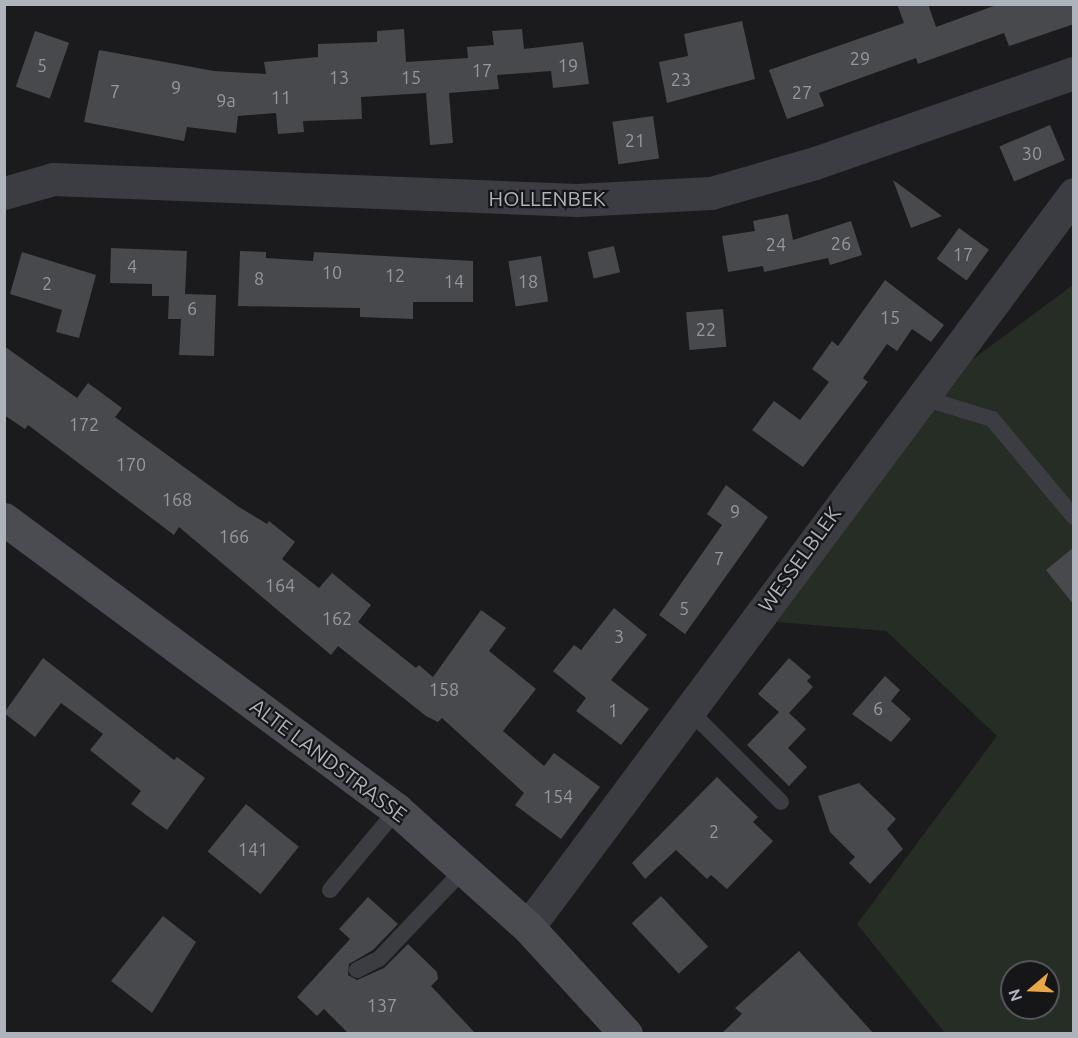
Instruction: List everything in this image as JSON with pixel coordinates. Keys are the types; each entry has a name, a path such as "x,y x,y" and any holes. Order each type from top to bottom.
{"main road":[{"name":"ALTE LANDSTRASSE","path":"4,519 398,810 528,927 626,1034"}],"street":[{"name":"HOLLENBEK","path":"4,193 53,179 565,200 711,193 815,163 1074,73"},
{"name":"WESSELBLEK","path":"528,927 920,397 1074,194"}],"lane":[{"path":"920,397 993,419 1074,517"},
{"path":"689,710 781,802"},
{"path":"330,890 398,810"},
{"path":"357,970 379,959 464,869"}],"shaded area":[{"path":"1073,285 1073,1033 945,1033 857,924 997,736 886,631 777,622 965,365"}],"building":[{"path":"897,4 928,4 936,27 999,4 1074,4 1074,24 1009,46 1004,33 918,64 916,58 819,93 824,106 787,119 769,70 904,23"},
{"path":"742,21 755,79 667,103 659,62 688,56 684,34"},
{"path":"404,29 406,62 468,58 467,47 494,45 492,31 522,29 524,49 583,42 589,84 553,88 551,71 497,75 499,89 449,93 453,143 430,145 426,93 361,97 362,119 303,121 304,132 278,134 276,113 238,116 236,133 187,127 184,141 84,122 99,50 214,71 266,74 264,62 318,57 318,44 377,42 377,31"},
{"path":"35,31 69,43 50,99 16,87"},
{"path":"653,116 659,159 618,164 612,122"},
{"path":"1050,125 1065,160 1014,181 999,146"},
{"path":"893,180 942,216 911,228"},
{"path":"788,214 793,240 851,221 862,255 830,265 828,258 764,272 763,266 728,272 722,236 755,231 753,221"},
{"path":"959,228 989,250 967,280 937,259"},
{"path":"614,246 620,272 594,278 588,252"},
{"path":"111,248 187,251 185,294 216,295 214,356 179,355 181,319 168,319 169,296 152,296 152,284 110,283"},
{"path":"240,251 266,252 266,258 313,261 314,252 473,261 473,302 413,302 413,319 360,317 360,308 238,306"},
{"path":"22,252 96,275 79,338 56,332 62,310 10,294"},
{"path":"541,256 548,301 516,307 508,261"},
{"path":"885,280 944,325 931,342 912,329 897,351 887,344 863,378 868,382 803,467 752,430 774,401 800,420 829,382 812,369 832,341 838,346"},
{"path":"723,309 726,347 689,350 686,312"},
{"path":"4,346 77,398 88,383 122,408 115,417 239,507 267,524 269,521 295,542 282,559 319,588 332,573 371,605 358,622 416,668 419,665 433,677 481,610 506,628 489,651 536,689 503,731 544,766 554,753 600,787 561,839 515,805 524,793 442,718 438,722 426,716 338,646 331,655 179,527 174,535 28,425 25,429 4,415"},
{"path":"726,485 768,517 685,634 659,615 722,525 707,514"},
{"path":"1074,547 1074,605 1046,570"},
{"path":"614,608 647,635 611,680 649,709 621,745 576,711 586,698 553,671 574,645 581,650"},
{"path":"43,658 174,760 177,757 205,778 167,830 131,804 141,791 90,750 103,734 61,703 35,737 4,713"},
{"path":"789,658 811,677 807,681 813,687 789,713 806,729 788,748 807,767 789,786 747,745 779,712 758,694"},
{"path":"885,676 900,690 891,701 911,719 891,742 852,714"},
{"path":"717,777 758,817 753,822 773,841 727,889 711,875 707,879 676,850 645,879 632,863"},
{"path":"859,783 896,819 887,829 903,849 870,884 849,863 855,857 830,832 818,796"},
{"path":"246,804 299,847 260,894 208,851"},
{"path":"661,896 708,946 679,974 632,923"},
{"path":"368,897 398,924 373,950 349,964 348,975 357,980 384,968 408,944 437,972 438,979 431,986 476,1034 349,1034 324,1009 317,1016 297,997 350,939 339,929"},
{"path":"163,916 196,942 152,1013 111,981"},
{"path":"799,951 874,1034 721,1034 742,1014 735,1008"}]}
